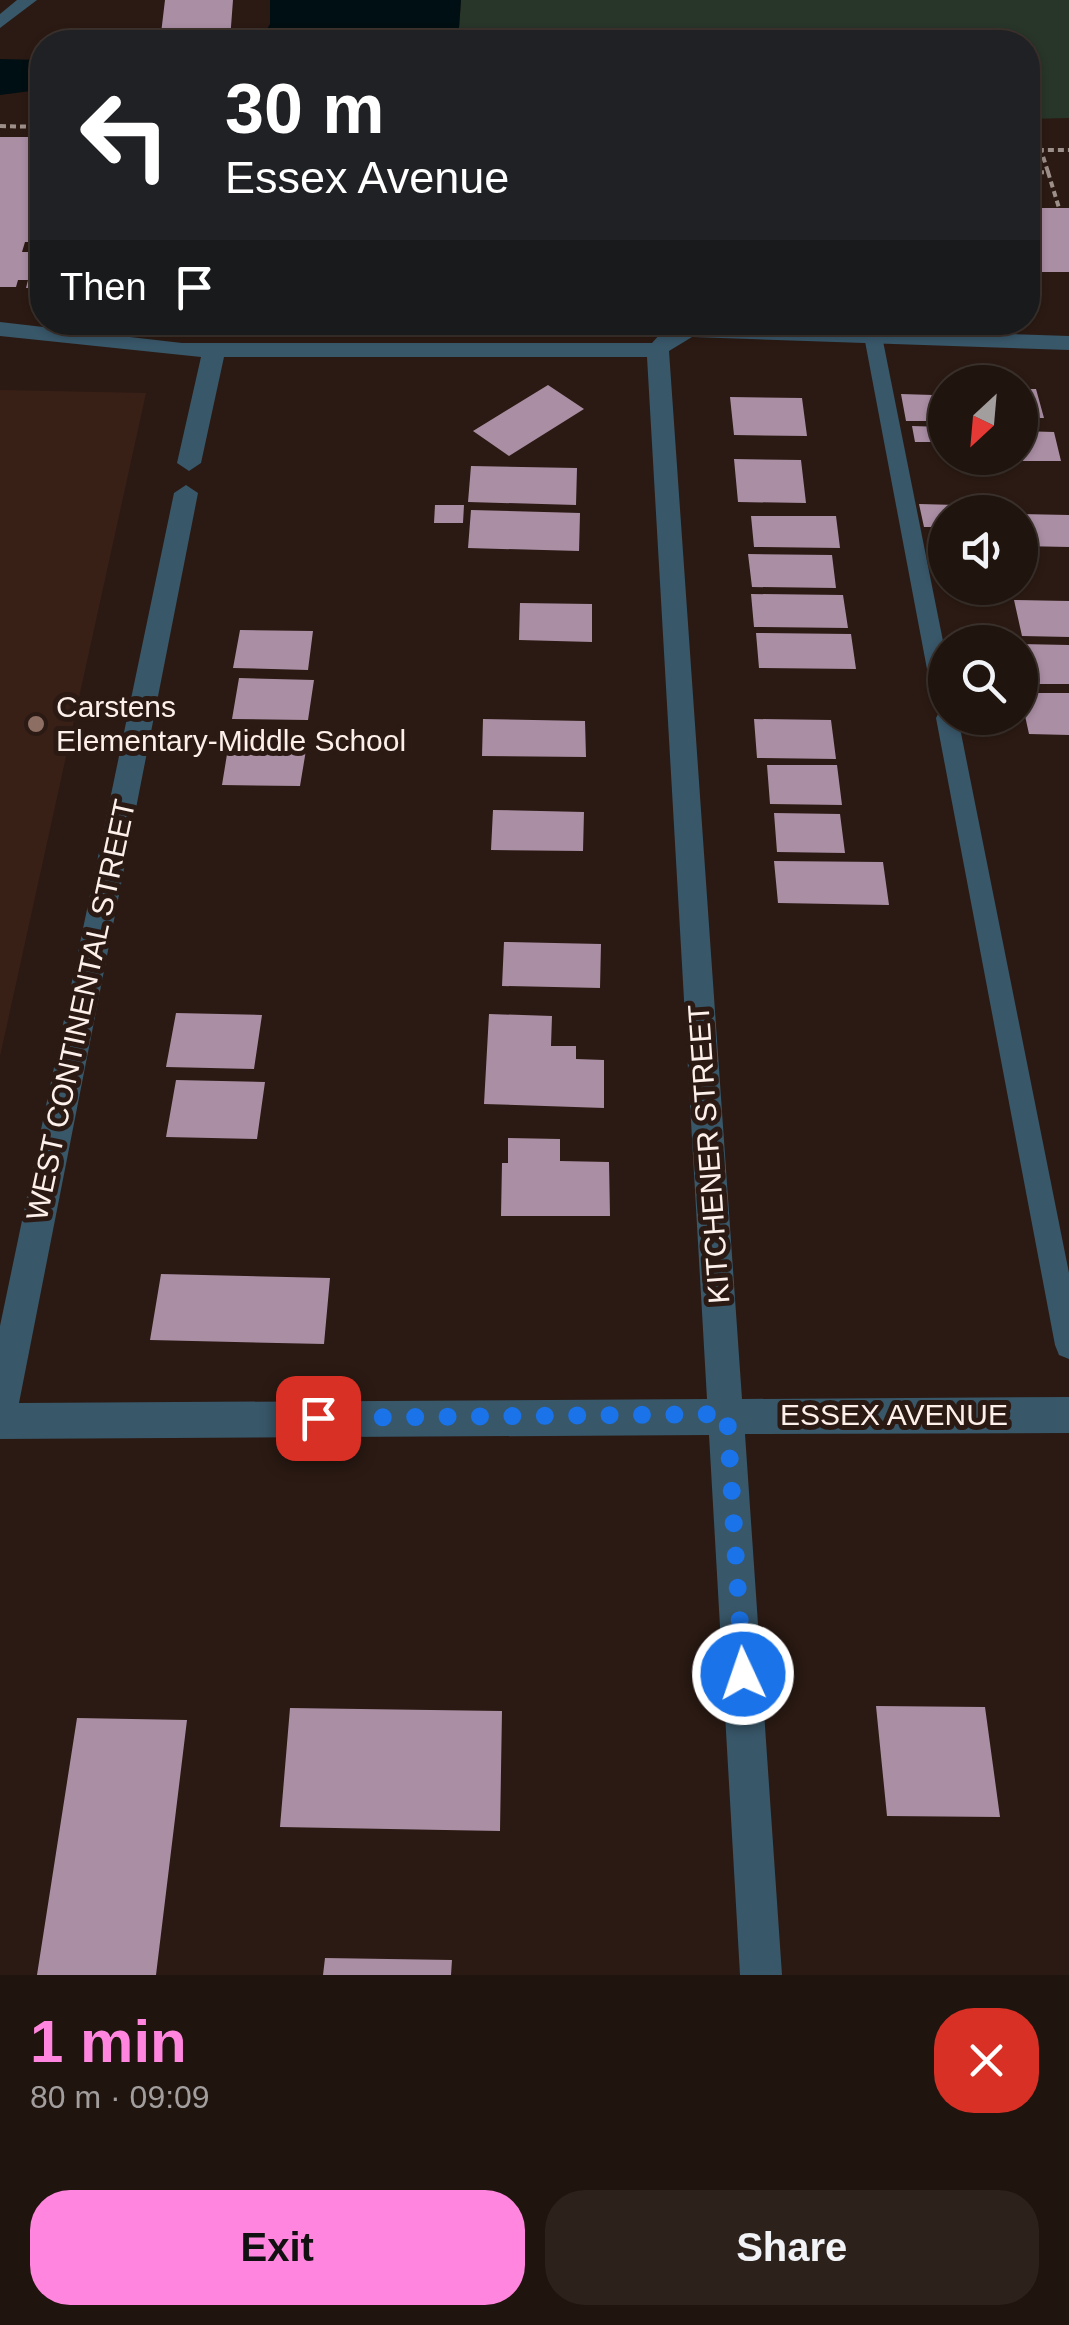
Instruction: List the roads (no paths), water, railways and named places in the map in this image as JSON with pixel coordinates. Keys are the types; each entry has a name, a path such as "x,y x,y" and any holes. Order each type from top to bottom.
{"street":[{"path":"0,22 24,2"},
{"path":"0,329 30,329"},
{"path":"108,335 214,350 663,344 680,335"},
{"path":"842,335 1069,343"},
{"name":"KITCHENER STREET","path":"663,344 761,1975"},
{"path":"189,463 214,350"},
{"name":"WEST CONTINENTAL STREET","path":"0,1410 186,493"},
{"name":"ESSEX AVENUE","path":"0,1421 1069,1415"}],"lane":[{"path":"873,336 929,625"},
{"path":"950,735 1069,1345"}],"place":[{"name":"Carstens Elementary-Middle School","path":"36,724"}]}
